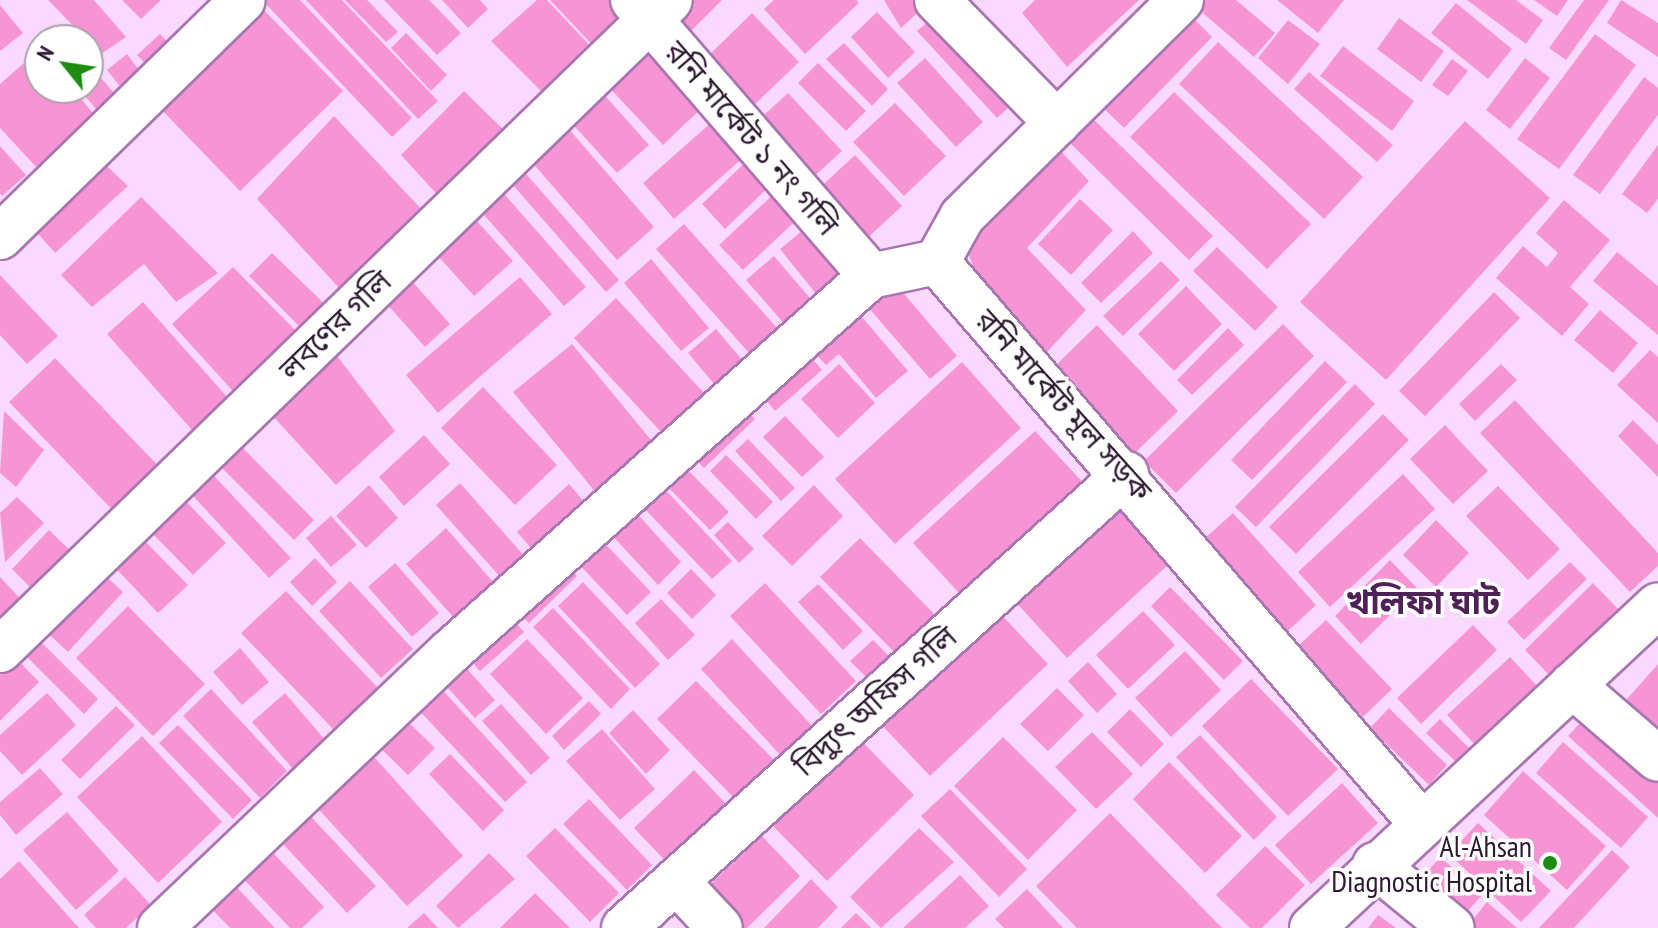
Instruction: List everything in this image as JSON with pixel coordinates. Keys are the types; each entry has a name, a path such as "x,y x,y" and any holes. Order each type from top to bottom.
{"street":[{"path":"0,237 243,0"},
{"path":"937,0 1057,123"},
{"path":"160,928 450,652 871,276 937,262 962,217 1181,0"},
{"name":"রনি মার্কেট ১ নং গলি","path":"651,7 871,276"},
{"name":"লবণের গলি","path":"4,638 651,7"},
{"name":"রনি মার্কেট মূল সড়ক","path":"937,262 1126,474 1422,824"},
{"name":"বিদ্যুৎ অফিস গলি","path":"624,928 1126,474"},
{"path":"1312,928 1375,865 1658,605"},
{"path":"1572,685 1658,759"},
{"path":"1375,865 1452,928"},
{"path":"676,881 720,928"}],"building":[{"path":"48,0 94,0 126,37 104,52 104,24 72,24"},
{"path":"122,0 161,0 141,19"},
{"path":"262,0 300,0 412,118 392,137"},
{"path":"306,0 342,0 438,101 418,119"},
{"path":"345,0 367,0 398,32 386,42"},
{"path":"384,0 429,0 461,33 437,55"},
{"path":"442,0 480,0 488,9 468,28"},
{"path":"537,0 547,0 595,51 545,95 491,41"},
{"path":"550,0 626,0 639,14 599,52"},
{"path":"681,0 722,0 689,33 668,13"},
{"path":"774,0 856,0 859,3 805,54 764,9"},
{"path":"884,0 927,0 929,2 901,28"},
{"path":"1035,0 1139,0 1067,67 1022,13"},
{"path":"1204,0 1236,0 1275,33 1254,57 1197,8"},
{"path":"1277,0 1344,0 1318,33"},
{"path":"1467,0 1516,0 1543,20 1526,44"},
{"path":"1534,0 1568,0 1557,16"},
{"path":"1584,0 1609,0 1566,60 1549,48"},
{"path":"1621,0 1658,23 1658,57 1607,23"},
{"path":"1456,3 1512,49 1488,79 1431,33"},
{"path":"0,5 23,33 0,51"},
{"path":"260,6 343,91 240,191 158,106"},
{"path":"940,11 1019,98 997,118 917,31"},
{"path":"1186,11 1212,37 1124,128 1097,102"},
{"path":"877,12 915,52 888,78 851,37"},
{"path":"752,13 799,62 749,110 703,61"},
{"path":"1399,18 1444,51 1421,82 1377,49"},
{"path":"1288,20 1320,44 1288,84 1258,58"},
{"path":"406,33 447,75 431,91 391,48"},
{"path":"160,34 175,50 152,70 137,55"},
{"path":"1595,34 1636,65 1559,169 1517,139"},
{"path":"650,41 708,102 663,145 605,83"},
{"path":"1218,42 1363,177 1324,219 1179,84"},
{"path":"844,43 888,89 872,106 826,59"},
{"path":"1343,46 1414,101 1392,131 1320,76"},
{"path":"127,54 146,79 127,95 107,70"},
{"path":"925,58 983,122 956,147 897,83"},
{"path":"1525,58 1550,78 1510,129 1486,110"},
{"path":"1452,59 1468,71 1448,96 1432,85"},
{"path":"24,63 24,104 85,104 97,118 40,171 0,128 0,84"},
{"path":"818,63 866,111 846,131 798,83"},
{"path":"1309,72 1393,145 1377,162 1294,89"},
{"path":"1644,77 1658,88 1658,115 1600,194 1573,175"},
{"path":"104,81 121,101 103,117 92,104 104,104"},
{"path":"599,89 649,145 617,173 567,118"},
{"path":"464,91 509,135 443,201 401,155"},
{"path":"1174,92 1311,224 1267,269 1130,137"},
{"path":"788,93 842,151 808,182 754,124"},
{"path":"895,103 946,156 904,196 853,142"},
{"path":"1087,113 1213,236 1189,260 1064,137"},
{"path":"334,116 425,213 341,290 257,199"},
{"path":"560,119 654,227 617,260 523,152"},
{"path":"714,120 745,156 674,219 643,183"},
{"path":"1465,121 1550,198 1386,380 1300,302"},
{"path":"1053,143 1089,181 1027,248 1086,310 1047,352 983,290 967,251 987,207"},
{"path":"1658,145 1658,199 1647,213 1622,194"},
{"path":"0,146 26,175 2,196 0,193"},
{"path":"757,151 781,175 725,229 702,204"},
{"path":"93,153 128,186 55,253 26,220"},
{"path":"855,155 902,206 861,244 814,193"},
{"path":"520,167 619,280 606,292 507,178"},
{"path":"492,180 586,287 564,306 470,199"},
{"path":"778,190 802,215 743,270 719,245"},
{"path":"141,197 218,273 176,302 144,264 92,307 61,275"},
{"path":"1080,199 1113,230 1071,275 1038,244"},
{"path":"1564,200 1610,240 1570,287 1589,304 1562,336 1496,278 1523,246 1547,267 1558,253 1536,233"},
{"path":"466,209 513,261 474,296 428,245"},
{"path":"684,224 778,329 750,354 656,249"},
{"path":"808,226 850,276 821,300 780,249"},
{"path":"1133,231 1153,253 1101,303 1081,283"},
{"path":"1217,247 1278,307 1255,331 1193,271"},
{"path":"1617,252 1658,286 1658,335 1593,281"},
{"path":"272,253 333,312 305,332 249,276"},
{"path":"774,256 815,304 788,328 746,280"},
{"path":"651,259 709,328 681,351 624,283"},
{"path":"1161,261 1180,280 1123,336 1103,316"},
{"path":"233,267 304,339 241,400 172,324"},
{"path":"0,275 58,336 27,364 0,335"},
{"path":"888,275 957,356 930,379 861,299"},
{"path":"520,277 552,314 438,413 406,375"},
{"path":"411,280 450,324 425,347 386,303"},
{"path":"1186,286 1222,324 1174,371 1138,334"},
{"path":"1494,292 1520,318 1425,416 1399,391"},
{"path":"616,298 705,394 662,433 574,338"},
{"path":"143,302 236,407 200,439 107,334"},
{"path":"856,310 908,371 876,398 839,354 826,365 810,348"},
{"path":"1600,310 1638,343 1613,373 1574,340"},
{"path":"1283,324 1314,356 1176,493 1144,461"},
{"path":"1097,325 1178,411 1134,454 1052,369"},
{"path":"1228,328 1244,345 1192,395 1177,380"},
{"path":"716,329 743,361 715,385 688,353"},
{"path":"572,344 656,446 597,494 513,392"},
{"path":"802,347 822,370 775,411 756,388"},
{"path":"1650,350 1658,357 1658,423 1617,385"},
{"path":"337,356 395,431 336,485 271,414"},
{"path":"55,358 168,476 123,521 9,402"},
{"path":"1325,361 1347,382 1252,480 1231,460"},
{"path":"962,362 1021,428 895,544 835,479"},
{"path":"839,364 875,403 838,438 801,399"},
{"path":"1501,364 1517,380 1475,421 1459,404"},
{"path":"1355,384 1375,404 1256,527 1235,507"},
{"path":"483,387 557,465 515,505 441,428"},
{"path":"1515,400 1658,553 1658,566 1630,592 1480,433"},
{"path":"738,402 755,419 704,468 687,451"},
{"path":"4,411 44,450 16,487 0,473"},
{"path":"1383,414 1409,440 1296,554 1269,527"},
{"path":"785,416 824,457 802,477 763,437"},
{"path":"1633,420 1658,445 1658,477 1618,436"},
{"path":"1445,425 1488,471 1453,504 1410,459"},
{"path":"1035,431 1091,491 969,604 913,543"},
{"path":"424,435 450,464 404,506 379,477"},
{"path":"233,438 314,520 294,540 212,458"},
{"path":"748,439 795,488 781,501 735,451"},
{"path":"726,455 773,502 756,519 710,471"},
{"path":"680,462 729,512 710,530 661,480"},
{"path":"203,464 291,558 269,578 182,484"},
{"path":"1403,474 1435,509 1330,607 1298,572"},
{"path":"460,483 526,558 502,579 436,505"},
{"path":"659,483 732,561 712,579 638,502"},
{"path":"569,484 591,510 539,557 517,532"},
{"path":"369,485 398,518 366,548 336,516"},
{"path":"814,485 843,516 792,566 762,536"},
{"path":"1498,486 1560,549 1528,580 1466,516"},
{"path":"177,492 226,543 193,575 144,525"},
{"path":"17,497 44,523 5,562 0,513"},
{"path":"1114,504 1169,564 1067,658 1011,597"},
{"path":"632,508 681,562 658,585 608,531"},
{"path":"1233,513 1316,605 1288,631 1204,539"},
{"path":"331,516 357,545 331,567 306,538"},
{"path":"1436,520 1469,553 1436,587 1403,555"},
{"path":"728,522 754,549 739,563 714,535"},
{"path":"446,528 494,583 455,619 406,564"},
{"path":"49,530 80,560 42,599 12,569"},
{"path":"137,533 188,585 158,613 108,560"},
{"path":"596,534 651,592 627,615 572,557"},
{"path":"860,538 940,620 901,659 820,577"},
{"path":"315,558 337,582 312,606 290,582"},
{"path":"560,559 577,576 529,623 512,607"},
{"path":"1390,560 1417,588 1361,644 1335,616"},
{"path":"1570,562 1587,579 1524,640 1507,622"},
{"path":"395,563 439,613 412,637 368,587"},
{"path":"96,567 123,592 68,652 41,627"},
{"path":"691,569 716,595 692,619 667,593"},
{"path":"0,577 30,609 11,627 0,616"},
{"path":"350,581 413,649 381,678 319,611"},
{"path":"583,582 660,664 635,688 558,606"},
{"path":"765,583 856,681 821,714 730,616"},
{"path":"1593,583 1621,612 1552,678 1525,650"},
{"path":"818,584 863,631 843,650 798,602"},
{"path":"1170,587 1243,661 1224,680 1151,606"},
{"path":"286,591 378,688 334,730 241,633"},
{"path":"661,599 695,635 668,660 635,623"},
{"path":"128,606 205,684 153,736 76,658"},
{"path":"994,607 1048,664 930,776 876,719"},
{"path":"553,608 630,689 611,709 533,627"},
{"path":"1143,611 1175,645 1128,689 1096,655"},
{"path":"507,613 524,632 480,671 463,652"},
{"path":"1326,620 1392,689 1363,717 1297,647"},
{"path":"1473,625 1497,650 1421,724 1397,698"},
{"path":"37,638 98,699 84,714 23,653"},
{"path":"527,639 583,698 546,734 490,674"},
{"path":"732,639 814,728 782,757 701,669"},
{"path":"873,640 892,659 870,681 850,661"},
{"path":"240,648 269,682 242,705 213,672"},
{"path":"1185,651 1221,690 1171,737 1135,698"},
{"path":"1510,657 1541,690 1479,749 1447,715"},
{"path":"17,659 39,682 0,721 0,675"},
{"path":"458,659 495,700 475,718 438,677"},
{"path":"1088,662 1117,694 1097,713 1068,681"},
{"path":"1658,664 1658,739 1620,707"},
{"path":"1251,679 1338,769 1288,816 1202,726"},
{"path":"696,681 774,760 735,799 657,719"},
{"path":"437,684 527,782 505,802 414,705"},
{"path":"1057,688 1084,715 1048,751 1020,724"},
{"path":"211,689 287,771 260,798 183,716"},
{"path":"47,693 76,725 22,775 0,751 0,735"},
{"path":"285,693 326,741 294,770 252,722"},
{"path":"589,701 601,714 564,750 552,736"},
{"path":"501,704 550,758 531,775 482,721"},
{"path":"116,706 135,725 80,779 61,760"},
{"path":"1389,708 1447,765 1429,785 1370,728"},
{"path":"1130,709 1164,744 1141,767 1107,732"},
{"path":"396,710 435,748 408,775 370,738"},
{"path":"633,710 670,750 646,774 609,733"},
{"path":"1592,710 1658,770 1658,818 1568,736"},
{"path":"1440,719 1469,748 1456,762 1426,733"},
{"path":"178,725 252,800 233,819 159,743"},
{"path":"602,729 655,789 620,820 566,761"},
{"path":"1092,732 1133,774 1096,809 1055,767"},
{"path":"856,735 914,795 827,881 768,821"},
{"path":"1200,735 1277,817 1254,840 1176,757"},
{"path":"142,736 222,822 158,883 77,797"},
{"path":"1003,737 1077,810 1028,860 954,786"},
{"path":"1563,742 1648,817 1621,848 1536,773"},
{"path":"368,750 463,856 407,906 311,801"},
{"path":"450,754 504,810 483,831 429,774"},
{"path":"1169,762 1242,836 1205,873 1133,799"},
{"path":"40,768 63,794 16,835 0,815 0,802"},
{"path":"694,770 733,811 672,868 634,828"},
{"path":"1523,771 1606,846 1567,890 1484,815"},
{"path":"1342,783 1378,823 1311,884 1275,845"},
{"path":"950,789 1027,869 999,897 921,816"},
{"path":"589,799 652,865 627,890 563,824"},
{"path":"302,807 376,886 347,913 273,833"},
{"path":"67,812 119,871 76,910 23,850"},
{"path":"1110,813 1222,928 1077,928 1036,886"},
{"path":"1478,823 1551,891 1521,922 1449,854"},
{"path":"555,828 619,893 590,922 526,856"},
{"path":"919,828 954,862 881,928 850,897"},
{"path":"762,836 800,876 747,928 736,928 702,892"},
{"path":"264,843 324,907 302,928 290,928 236,871"},
{"path":"1265,846 1305,885 1262,928 1250,928 1216,895"},
{"path":"1612,850 1630,867 1574,928 1539,928"},
{"path":"489,853 515,879 458,928 436,906"},
{"path":"1440,857 1483,894 1457,923 1415,886"},
{"path":"19,861 79,928 0,928 0,879"},
{"path":"960,875 989,906 965,928 903,928"},
{"path":"125,877 151,905 126,928 96,928 84,915"},
{"path":"229,879 275,928 230,928 205,902"},
{"path":"811,879 838,907 818,928 764,928"},
{"path":"1027,889 1063,928 1004,928 995,919"},
{"path":"535,893 570,928 500,928"},
{"path":"1487,902 1517,928 1466,928"},
{"path":"424,913 438,928 407,928"},
{"path":"856,913 871,928 841,928"},
{"path":"1378,915 1396,928 1368,928"}],"place":[{"name":"Al-Ahsan Diagnostic Hospital","path":"1550,863"}],"district":[{"name":"খলিফা ঘাট","path":"1423,602"}]}
